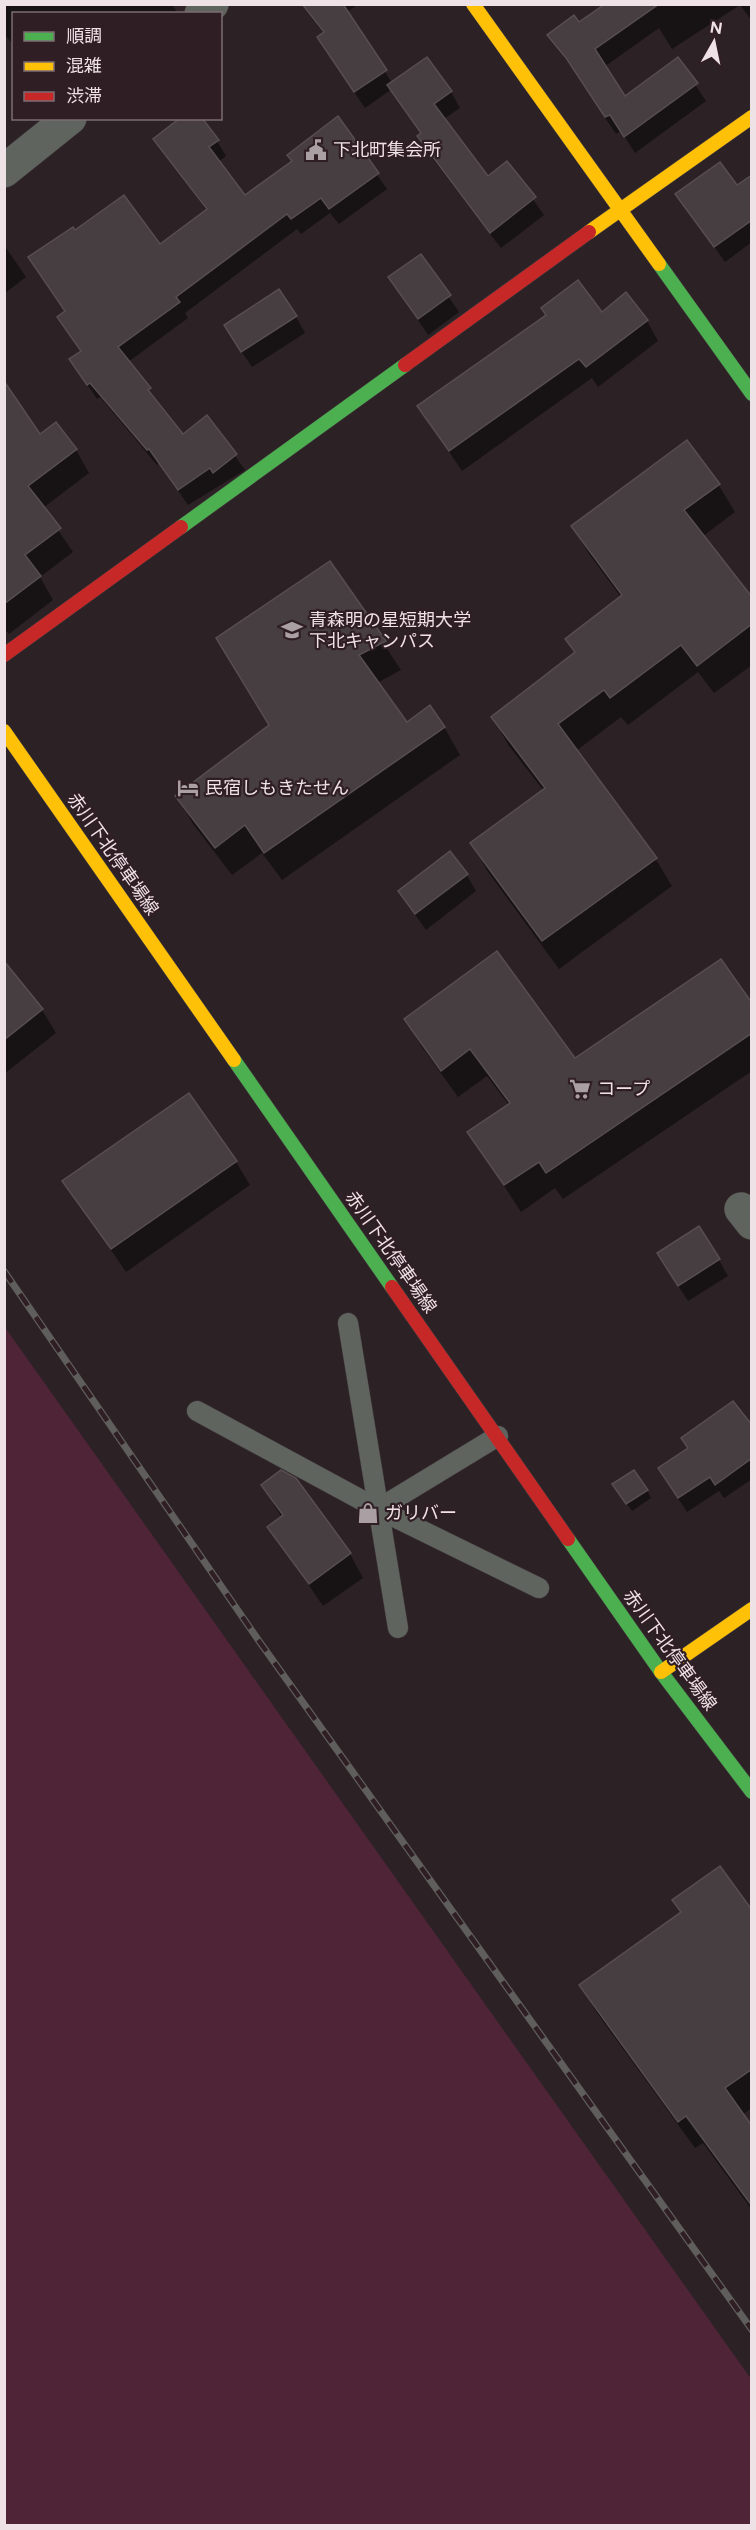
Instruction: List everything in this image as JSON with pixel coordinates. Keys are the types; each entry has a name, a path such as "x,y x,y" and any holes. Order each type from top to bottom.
{"street":[{"path":"473,4 752,394"},
{"path":"4,655 619,210 752,117"},
{"path":"4,171 68,120"},
{"name":"赤川下北停車場線","path":"4,731 661,1672 752,1792"},
{"path":"661,1672 752,1609"}],"lane":[{"path":"348,1323 398,1628"},
{"path":"196,1411 378,1509 539,1587"},
{"path":"378,1509 498,1436"}],"shaded area":[{"path":"4,1326 751,2379 751,2525 5,2525"}],"building":[{"path":"302,4 343,4 387,70 354,92 317,37 324,32"},
{"path":"605,4 659,4 595,49 625,96 678,57 698,83 624,137 610,115 605,117 566,58 547,35 574,15 579,22"},
{"path":"427,57 452,91 434,104 488,176 507,161 536,197 490,233 417,136 421,133 387,85"},
{"path":"338,116 379,173 329,209 321,198 291,219 287,214 176,297 180,302 118,347 151,388 148,390 183,434 207,415 237,454 213,473 210,468 178,490 149,449 147,450 90,383 87,385 69,359 81,351 57,317 65,311 28,257 73,227 75,230 124,195 160,244 207,209 153,139 177,120 204,120 219,140 209,147 245,195 292,161 287,155"},
{"path":"720,162 737,185 752,175 752,220 714,247 675,194"},
{"path":"421,254 451,295 418,319 388,277"},
{"path":"578,280 602,312 626,292 648,320 586,367 579,359 449,451 417,406 546,315 541,308"},
{"path":"279,289 297,316 241,352 224,325"},
{"path":"4,381 40,434 56,422 77,449 28,486 61,528 25,555 41,576 4,604"},
{"path":"687,440 720,484 684,510 752,597 752,624 697,666 681,645 610,698 604,690 558,724 657,858 542,941 470,843 545,788 491,717 575,652 565,639 622,595 571,526"},
{"path":"330,561 386,641 359,655 407,722 430,705 445,727 264,853 245,825 215,848 175,796 269,725 216,638"},
{"path":"450,851 468,874 415,914 398,891"},
{"path":"497,951 575,1058 721,959 752,1003 752,1033 546,1173 539,1162 504,1185 467,1132 510,1103 470,1049 441,1071 404,1019"},
{"path":"4,961 43,1009 4,1040"},
{"path":"189,1093 237,1161 111,1249 62,1181"},
{"path":"699,1226 720,1259 678,1286 657,1253"},
{"path":"733,1401 752,1425 752,1458 715,1485 710,1477 678,1498 658,1468 688,1448 681,1438"},
{"path":"281,1470 296,1478 351,1553 309,1584 267,1527 283,1515 261,1485"},
{"path":"634,1470 648,1490 626,1504 612,1484"},
{"path":"720,1866 752,1910 752,2069 725,2088 752,2126 752,2206 686,2116 678,2122 579,1985 681,1912 672,1900"}],"railway":[{"path":"4,1271 259,1641 752,2330"}],"traffic: fast":[{"path":"659,264 752,394"},
{"path":"181,527 405,365"},
{"path":"234,1060 392,1287"},
{"path":"568,1539 661,1672 752,1792"}],"traffic: slow":[{"path":"473,4 659,264"},
{"path":"589,232 752,117"},
{"path":"4,731 234,1060"},
{"path":"661,1672 752,1609"}],"traffic: jam":[{"path":"405,365 589,232"},
{"path":"4,655 181,527"},
{"path":"392,1287 568,1539"}],"place":[{"name":"下北町集会所","path":"316,150"},
{"name":"青森明の星短期大学 下北キャンパス","path":"292,630"},
{"name":"民宿しもきたせん","path":"188,788"},
{"name":"コープ","path":"580,1089"},
{"name":"ガリバー","path":"368,1513"}]}
